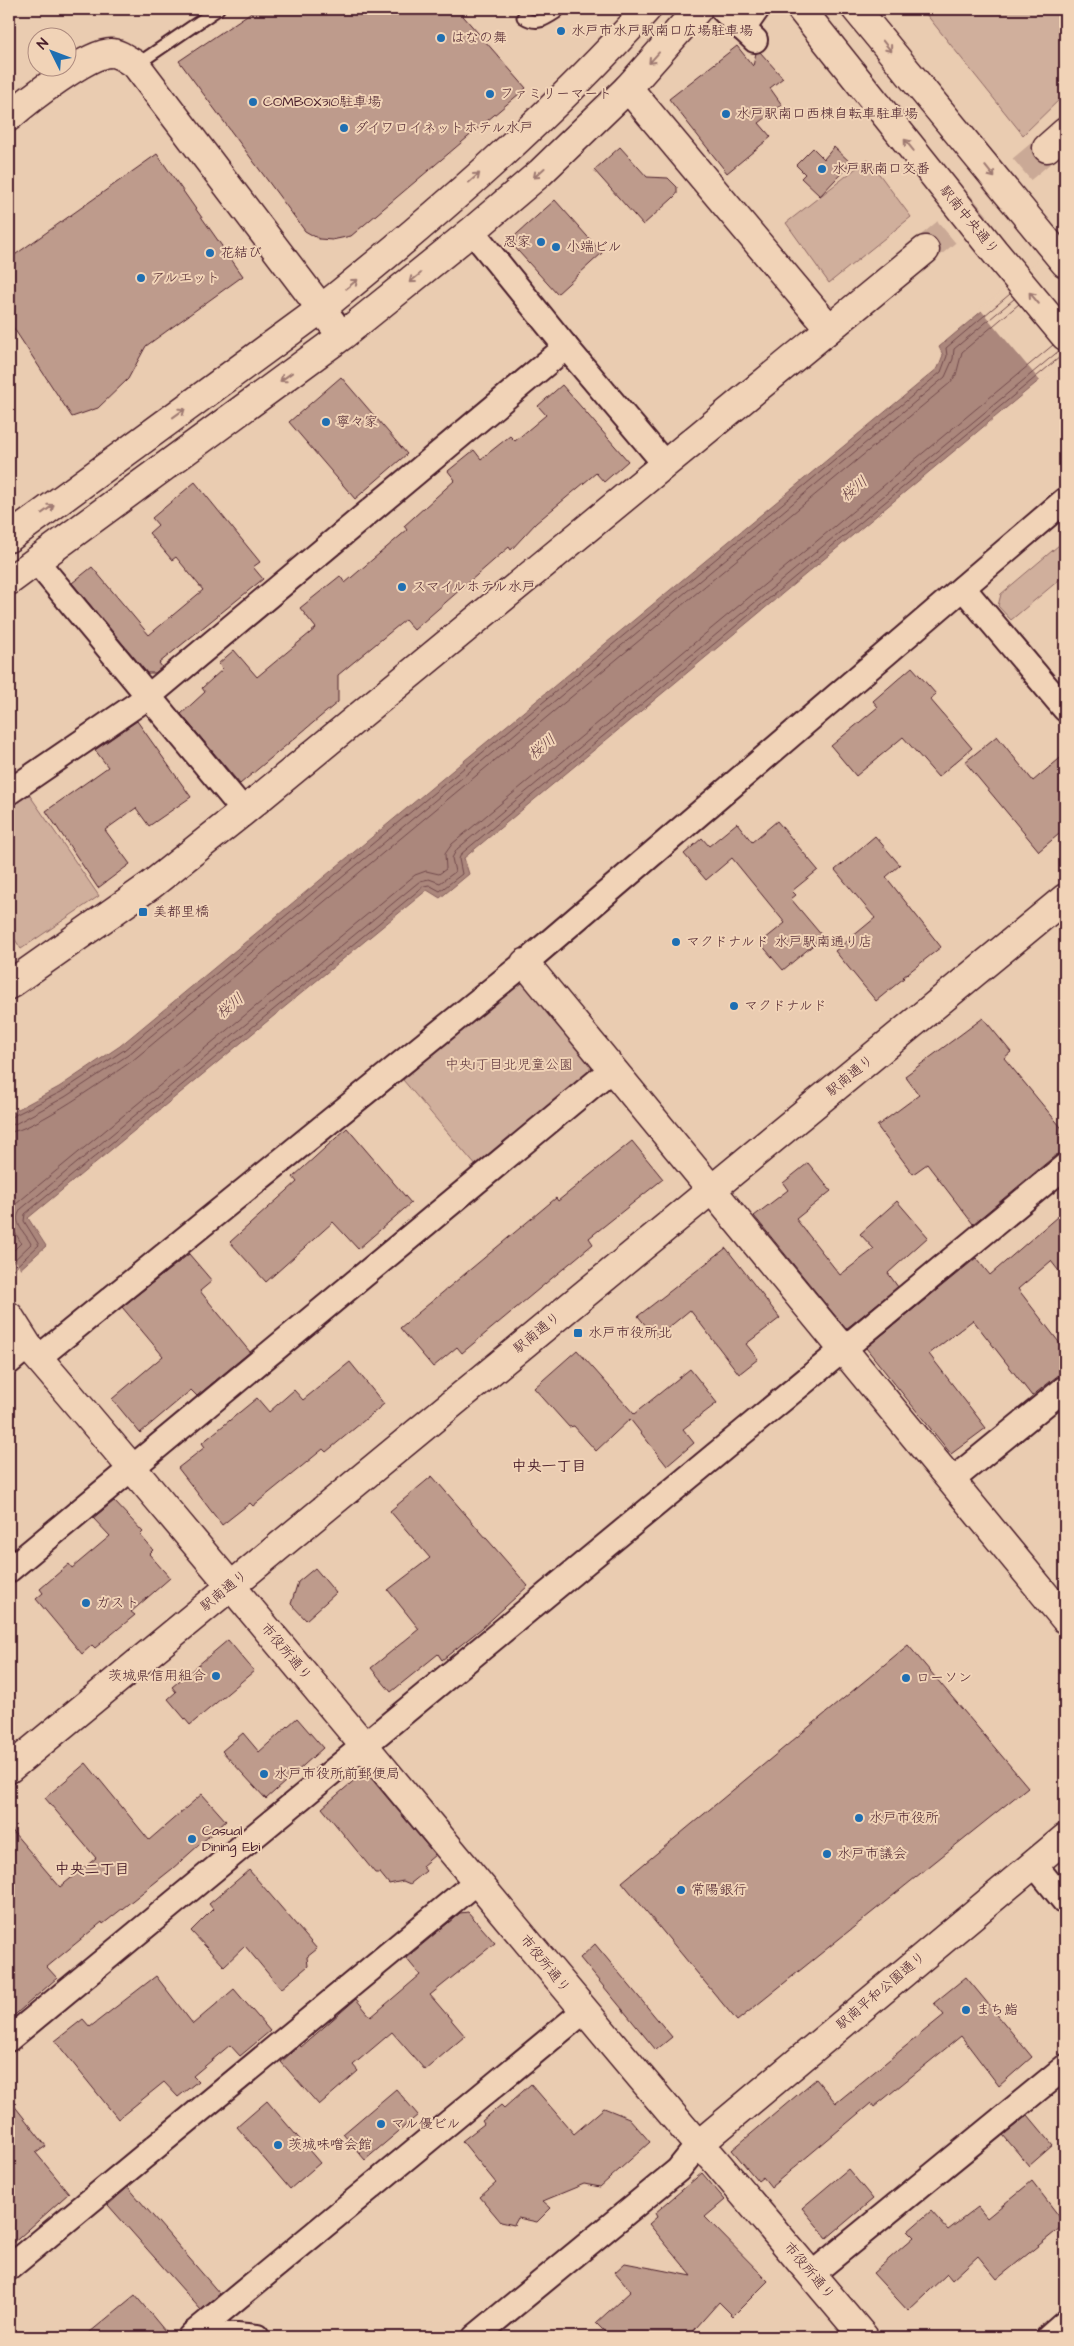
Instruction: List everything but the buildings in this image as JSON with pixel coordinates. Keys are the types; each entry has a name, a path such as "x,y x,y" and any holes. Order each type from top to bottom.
{"street":[{"path":"9,538 321,309 512,145 601,60 647,9"},
{"path":"9,581 342,336 472,231 540,173 628,88 698,9"},
{"path":"722,9 749,35 757,9"},
{"name":"駅南中央通り","path":"801,9 994,251 1065,336"},
{"path":"856,9 1065,263"},
{"path":"9,117 65,76 100,55 114,53 136,64 342,336"},
{"path":"628,88 829,328"},
{"path":"472,231 566,348 665,464"},
{"path":"9,985 151,885 244,811 925,250"},
{"path":"9,792 149,696 566,348"},
{"path":"25,1355 525,963 1065,500"},
{"path":"36,561 244,811"},
{"path":"963,588 1065,709"},
{"name":"駅南通り","path":"9,1769 1065,898"},
{"path":"525,963 1065,1617"},
{"path":"9,1570 612,1069"},
{"path":"9,2039 1065,1166"},
{"name":"市役所通り","path":"9,1316 25,1355 131,1468 584,2011 698,2145 712,2157 864,2337"},
{"path":"951,1481 1065,1388"},
{"name":"駅南平和公園通り","path":"698,2145 1065,1838"},
{"path":"1034,1864 1065,1902"},
{"path":"9,2268 477,1881"},
{"path":"192,2336 584,2011"},
{"path":"812,2274 1065,2067"},
{"path":"475,2337 678,2170 698,2145"},
{"path":"1049,2337 1065,2323"},
{"path":"192,2336 237,2334 257,2337"}],"lane":[{"path":"136,64 218,9"},
{"path":"523,17 532,23 542,22 557,12 543,13 537,9"}],"green space":[{"path":"922,9 1065,9 1065,94 1023,135"},
{"path":"868,159 911,217 829,283 786,223"},
{"path":"1065,540 1065,575 1011,620 998,606 1001,594"},
{"path":"26,790 99,896 21,949 9,930 9,803"},
{"name":"中央1丁目北児童公園","path":"517,982 525,983 591,1064 588,1075 477,1167 403,1080"}],"water":[{"name":"桜川","path":"1065,241 1065,359 464,858 469,874 440,898 427,890 28,1218 46,1246 9,1279 9,1114 59,1087 120,1046 938,368 943,355 939,347"}],"pier":[{"path":"1065,239 1065,363 1041,382 980,309"},
{"path":"9,1248 22,1272 9,1282"}],"tunnel":[{"path":"925,250 1047,148"}],"place":[{"name":"水戸市水戸駅南口広場駐車場","path":"561,31"},
{"name":"はなの舞","path":"441,38"},
{"name":"ファミリーマート","path":"490,94"},
{"name":"COMBOX310駐車場","path":"253,102"},
{"name":"水戸駅南口西棟自転車駐車場","path":"726,114"},
{"name":"ダイワロイネットホテル水戸","path":"344,128"},
{"name":"水戸駅南口交番","path":"822,169"},
{"name":"忍家","path":"541,242"},
{"name":"小端ビル","path":"556,247"},
{"name":"花結び","path":"210,253"},
{"name":"アルエット","path":"141,278"},
{"name":"寧々家","path":"326,422"},
{"name":"スマイルホテル水戸","path":"402,587"},
{"name":"美都里橋","path":"143,912"},
{"name":"マクドナルド 水戸駅南通り店","path":"676,942"},
{"name":"マクドナルド","path":"734,1006"},
{"name":"水戸市役所北","path":"578,1333"},
{"name":"ガスト","path":"86,1603"},
{"name":"茨城県信用組合","path":"216,1676"},
{"name":"ローソン","path":"906,1678"},
{"name":"水戸市役所前郵便局","path":"264,1774"},
{"name":"水戸市役所","path":"859,1818"},
{"name":"Casual Dining Ebi","path":"192,1839"},
{"name":"水戸市議会","path":"827,1854"},
{"name":"常陽銀行","path":"681,1890"},
{"name":"まち鮨","path":"966,2010"},
{"name":"マル優ビル","path":"381,2124"},
{"name":"茨城味噌会館","path":"278,2145"}],"district":[{"name":"中央一丁目","path":"549,1466"},
{"name":"中央二丁目","path":"92,1869"}]}
